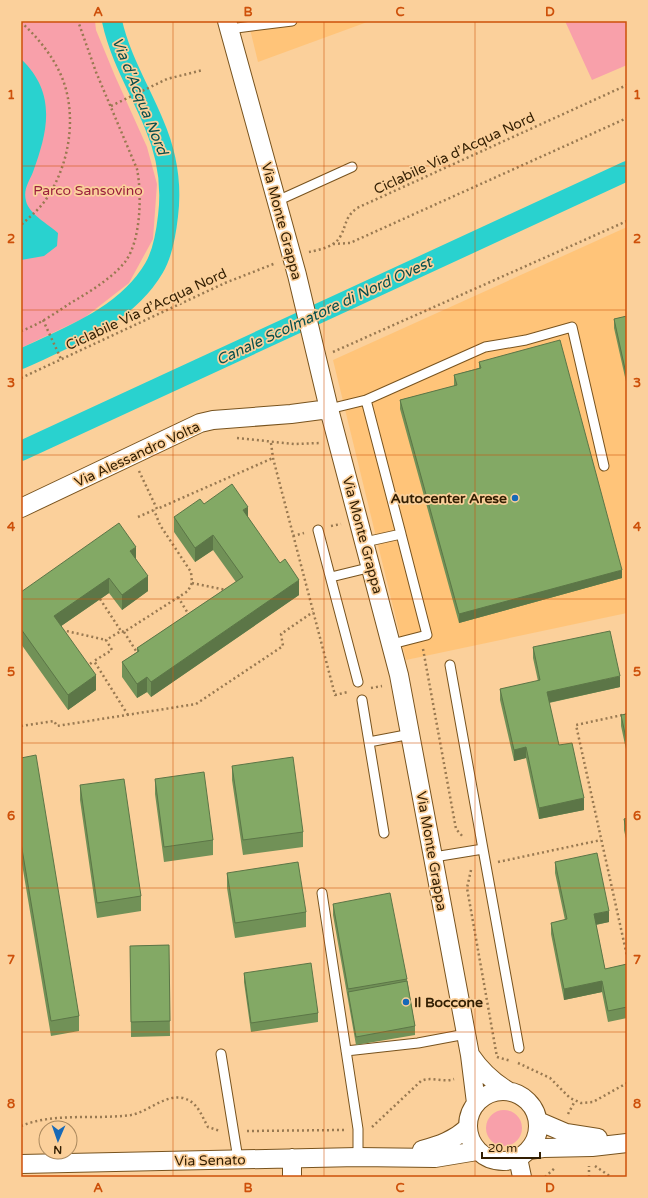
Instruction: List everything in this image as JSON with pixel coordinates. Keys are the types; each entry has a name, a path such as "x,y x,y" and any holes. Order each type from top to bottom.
{"street":[{"name":"Via Monte Grappa","path":"228,25 297,275 330,409 392,644 411,734 434,858 470,1055 476,1103"},
{"name":"Via Alessandro Volta","path":"21,508 200,423 213,420 291,414 330,409"},
{"name":"Via Monte Grappa","path":"470,1055 484,1073 508,1091"},
{"path":"522,1177 524,1154 536,1140 538,1121 534,1110 528,1101 518,1094 508,1091 498,1091 488,1094 476,1103 469,1117 467,1128 469,1136 477,1151 496,1161 507,1161 524,1154 543,1148 592,1147 627,1142"},
{"path":"538,1121 566,1133 627,1142"},
{"name":"Via Senato","path":"398,1157 445,1143 459,1135 467,1128"},
{"name":"Via Senato","path":"21,1164 358,1157 435,1158 477,1151"},
{"path":"292,1158 292,1177"}],"lane":[{"path":"228,25 292,21"},
{"path":"277,201 352,167"},
{"path":"330,409 366,400 485,347 526,340 572,328 604,466"},
{"path":"366,400 427,635 392,644"},
{"path":"318,530 361,686"},
{"path":"365,542 401,534"},
{"path":"331,577 372,567"},
{"path":"450,665 519,1048"},
{"path":"362,700 384,833"},
{"path":"369,742 411,734"},
{"path":"434,858 483,848"},
{"path":"322,893 358,1129 358,1157"},
{"path":"346,1051 418,1043 466,1034"},
{"path":"221,1054 238,1159"}],"path":[{"path":"21,331 43,320 94,289 116,272 126,260 132,244 139,206 140,186 137,169 96,72 78,21"},
{"path":"21,22 38,37 58,68 69,102 70,130 66,158 50,193 40,206 21,225"},
{"path":"111,106 168,79 203,70"},
{"name":"Ciclabile Via d’Acqua Nord","path":"332,244 340,238 349,215 357,208 627,85"},
{"path":"304,254 332,244 350,243 627,118"},
{"path":"317,353 627,221"},
{"name":"Ciclabile Via d’Acqua Nord","path":"21,378 226,283 281,261"},
{"path":"43,320 61,359"},
{"path":"236,438 271,443 314,444 338,438"},
{"path":"271,443 273,458 335,695 349,692"},
{"path":"138,517 273,458"},
{"path":"58,629 106,640 123,632 188,591 192,583 191,572 160,525 139,471 146,468"},
{"path":"192,583 231,591"},
{"path":"178,598 192,619"},
{"path":"100,599 139,656"},
{"path":"21,726 54,722 58,726 196,704 283,646 281,634 313,612"},
{"path":"421,637 456,829 464,836 465,844"},
{"path":"81,670 112,650 106,640"},
{"path":"94,661 128,715"},
{"path":"361,686 385,685"},
{"path":"627,714 576,725 627,956"},
{"path":"494,862 602,840"},
{"path":"470,867 467,888 497,1057"},
{"path":"493,1059 497,1057 527,1066 550,1078 575,1101 586,1104 593,1102 627,1083"},
{"path":"21,1126 35,1121 132,1114 174,1098 192,1101 208,1127 215,1131 225,1131"},
{"path":"567,1120 575,1101"},
{"path":"588,1177 589,1160"},
{"path":"593,1164 611,1177"}],"shaded area":[{"path":"248,21 370,21 258,62"},
{"path":"627,227 627,613 406,660 333,360"}],"green space":[{"name":"Parco Sansovino","path":"21,21 95,21 96,30 147,147 157,184 153,239 129,283 84,318 21,348"},
{"path":"565,21 627,21 627,65 592,80"},
{"path":"504,1110 517,1115 522,1128 517,1141 504,1146 491,1141 486,1128 491,1115"}],"water":[{"path":"21,59 32,72 40,85 45,99 46,113 43,142 28,182 25,197 31,210 58,233 57,246 44,256 21,260"}],"building":[{"path":"627,316 627,378 614,319"},
{"path":"560,340 622,570 459,614 400,400 457,385 454,375 481,368 479,362"},
{"path":"232,484 248,507 243,510 280,563 285,559 299,580 151,682 147,677 137,684 122,662 139,651 137,648 243,577 213,535 195,548 174,517 200,499 204,504"},
{"path":"119,523 136,547 130,551 148,576 122,595 109,578 54,616 96,675 68,695 21,629 21,592"},
{"path":"610,631 620,676 547,692 559,745 572,743 584,798 539,808 526,747 514,750 500,689 540,680 533,647"},
{"path":"627,714 627,743 621,715"},
{"path":"36,755 79,1016 51,1021 21,843 21,758"},
{"path":"293,757 303,832 243,840 232,766"},
{"path":"204,772 213,840 164,847 155,779"},
{"path":"124,779 141,896 97,903 80,785"},
{"path":"627,818 627,832 624,819"},
{"path":"597,853 609,911 594,914 605,969 627,964 627,1007 608,1011 602,981 564,989 551,923 567,919 555,862"},
{"path":"298,862 306,912 235,923 227,873"},
{"path":"390,893 407,979 348,989 333,904"},
{"path":"169,945 170,1021 131,1022 130,946"},
{"path":"311,963 318,1013 251,1023 244,973"},
{"path":"407,981 415,1026 356,1037 348,992"}],"waterway":[{"name":"Via d'Acqua Nord","path":"21,359 76,333 112,312 142,285 154,268 164,243 169,204 169,181 165,158 149,111 120,48 112,21"},
{"name":"Canale Scolmatore di Nord Ovest","path":"21,451 627,171"}],"place":[{"name":"Autocenter Arese","path":"515,498"},
{"name":"Il Boccone","path":"406,1002"}]}
